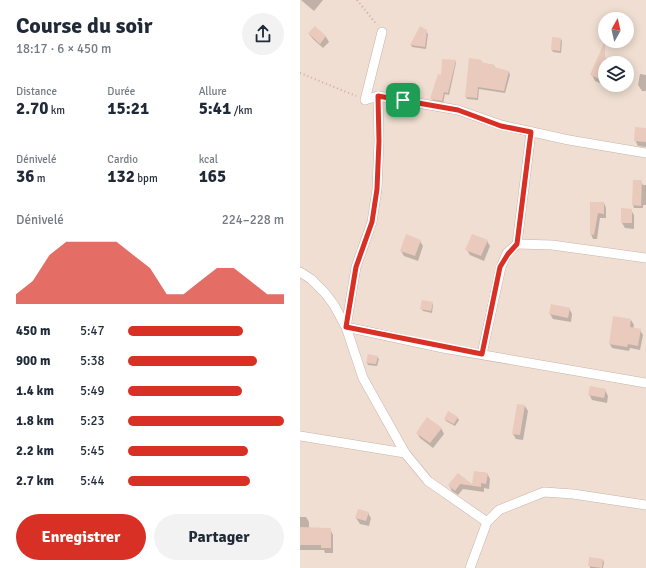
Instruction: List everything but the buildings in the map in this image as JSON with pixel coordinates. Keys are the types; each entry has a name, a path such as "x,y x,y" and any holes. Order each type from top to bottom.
{"street":[{"path":"365,100 382,32"},
{"path":"365,100 378,96 458,110 501,126 569,140 646,153"},
{"path":"346,327 356,267 372,222 377,189 379,141 378,96"},
{"path":"482,354 500,267 508,254 517,244 531,132"},
{"path":"517,244 552,246 646,258"},
{"path":"300,272 311,279 325,293 334,305 346,327 363,378 406,453 428,481 487,522"},
{"path":"346,327 482,354 646,383"},
{"path":"300,436 406,453"},
{"path":"470,568 487,522 499,510 544,492 573,494 646,506"}],"path":[{"path":"357,0 382,32"},
{"path":"300,73 365,100"}],"shaded area":[{"path":"300,0 646,0 646,568 300,568"}],"route":[{"path":"378,96 403,100 458,110 501,126 531,132 517,244 508,254 500,267 482,354 443,348 346,327 356,267 372,222 377,189 379,141 378,96"}]}
